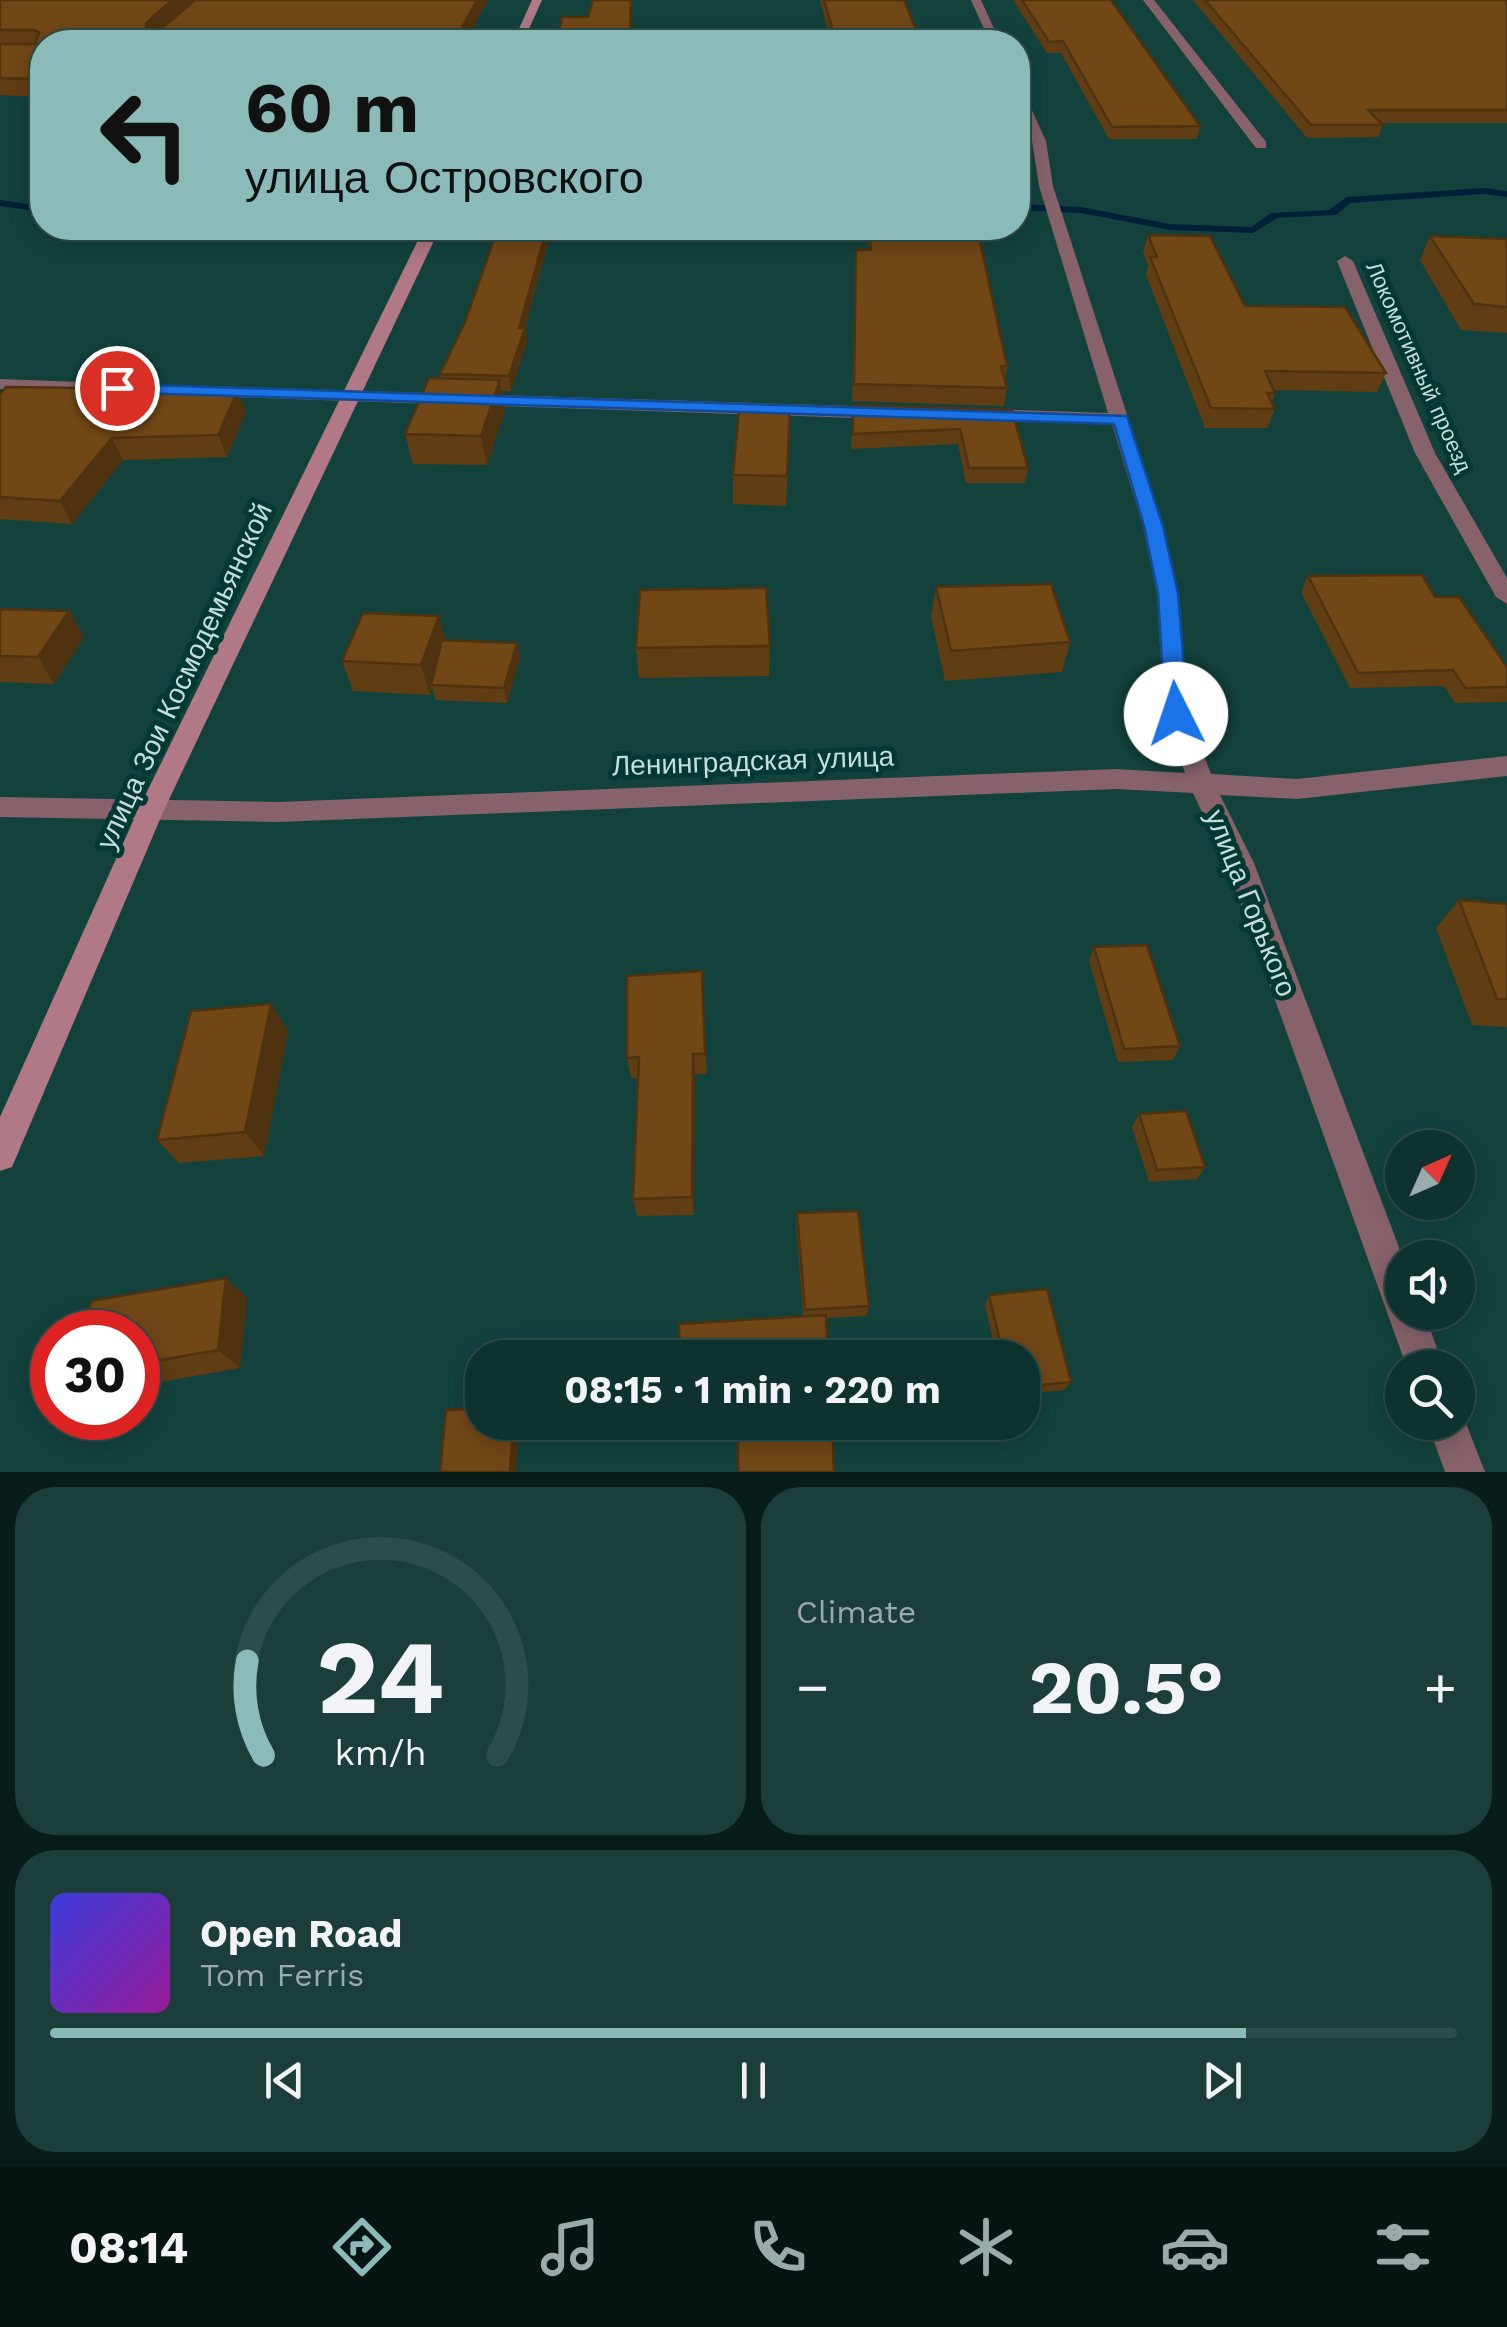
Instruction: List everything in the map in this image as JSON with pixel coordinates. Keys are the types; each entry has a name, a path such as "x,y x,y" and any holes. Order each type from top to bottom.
{"street":[{"path":"523,30 537,0"},
{"path":"976,0 990,30"},
{"path":"1148,0 1260,145"},
{"name":"улица Горького","path":"1030,121 1038,140 1046,186 1154,526 1168,594 1176,714 1202,785 1240,863 1385,1258"},
{"name":"улица Зои Космодемьянской","path":"0,1155 152,810 426,240"},
{"name":"Локомотивный проезд","path":"1345,261 1425,453 1507,597"},
{"path":"0,384 902,413"},
{"path":"962,415 1121,419"},
{"name":"Ленинградская улица","path":"0,807 278,812 1116,779 1296,789 1507,766"},
{"path":"1452,1440 1464,1472"}],"building":[{"path":"0,0 172,0 146,23 146,28 162,28 195,0 477,0 461,30 0,30"},
{"path":"593,0 631,0 630,30 559,30 562,17 588,17"},
{"path":"824,0 904,0 916,30 833,30"},
{"path":"1022,0 1111,0 1200,126 1112,127 1063,41 1049,42"},
{"path":"1205,0 1507,0 1507,110 1368,110 1383,125 1311,125"},
{"path":"0,44 30,44 30,79 0,78"},
{"path":"1148,235 1210,236 1245,306 1345,307 1386,373 1265,371 1275,393 1267,393 1275,409 1211,408 1150,257 1157,257"},
{"path":"1430,236 1507,239 1507,307 1474,304"},
{"path":"494,240 544,240 519,328 525,328 509,376 440,374 465,322"},
{"path":"870,240 980,240 1007,366 1001,366 1007,388 854,384 856,250 871,250"},
{"path":"429,378 500,380 481,436 405,434"},
{"path":"6,387 238,390 218,435 112,438 60,501 0,497 0,394"},
{"path":"853,405 1012,410 1028,468 969,468 960,429 853,434"},
{"path":"790,406 787,476 733,475 739,409"},
{"path":"1422,575 1435,597 1459,597 1507,667 1507,687 1465,688 1453,670 1358,673 1308,576"},
{"path":"1051,584 1070,642 951,651 936,587"},
{"path":"766,588 770,646 636,648 640,590"},
{"path":"0,609 69,611 38,657 0,656"},
{"path":"363,613 439,616 421,665 342,661"},
{"path":"442,640 517,643 504,688 431,685"},
{"path":"1459,900 1507,904 1507,999 1497,999"},
{"path":"1147,945 1180,1046 1124,1049 1094,947"},
{"path":"702,971 705,1054 693,1054 692,1197 633,1199 639,1057 627,1058 627,976"},
{"path":"271,1004 245,1132 157,1140 191,1011"},
{"path":"1186,1111 1205,1167 1157,1170 1139,1114"},
{"path":"858,1211 869,1306 805,1310 797,1213"},
{"path":"226,1278 218,1350 160,1360 160,1310 89,1310 91,1301"},
{"path":"1047,1289 1071,1382 1040,1385 1040,1340 1000,1340 989,1295"},
{"path":"826,1315 827,1340 679,1340 679,1324"},
{"path":"465,1409 465,1440 512,1440 510,1472 440,1472 446,1410"},
{"path":"738,1440 833,1440 834,1472 738,1472"}],"waterway":[{"path":"1030,208 1081,210 1170,227 1253,230 1275,215 1332,213 1347,200 1483,191 1507,194"},
{"path":"0,203 30,207"}],"route":[{"path":"117,388 1121,419 1154,526 1168,594 1176,714"}]}
